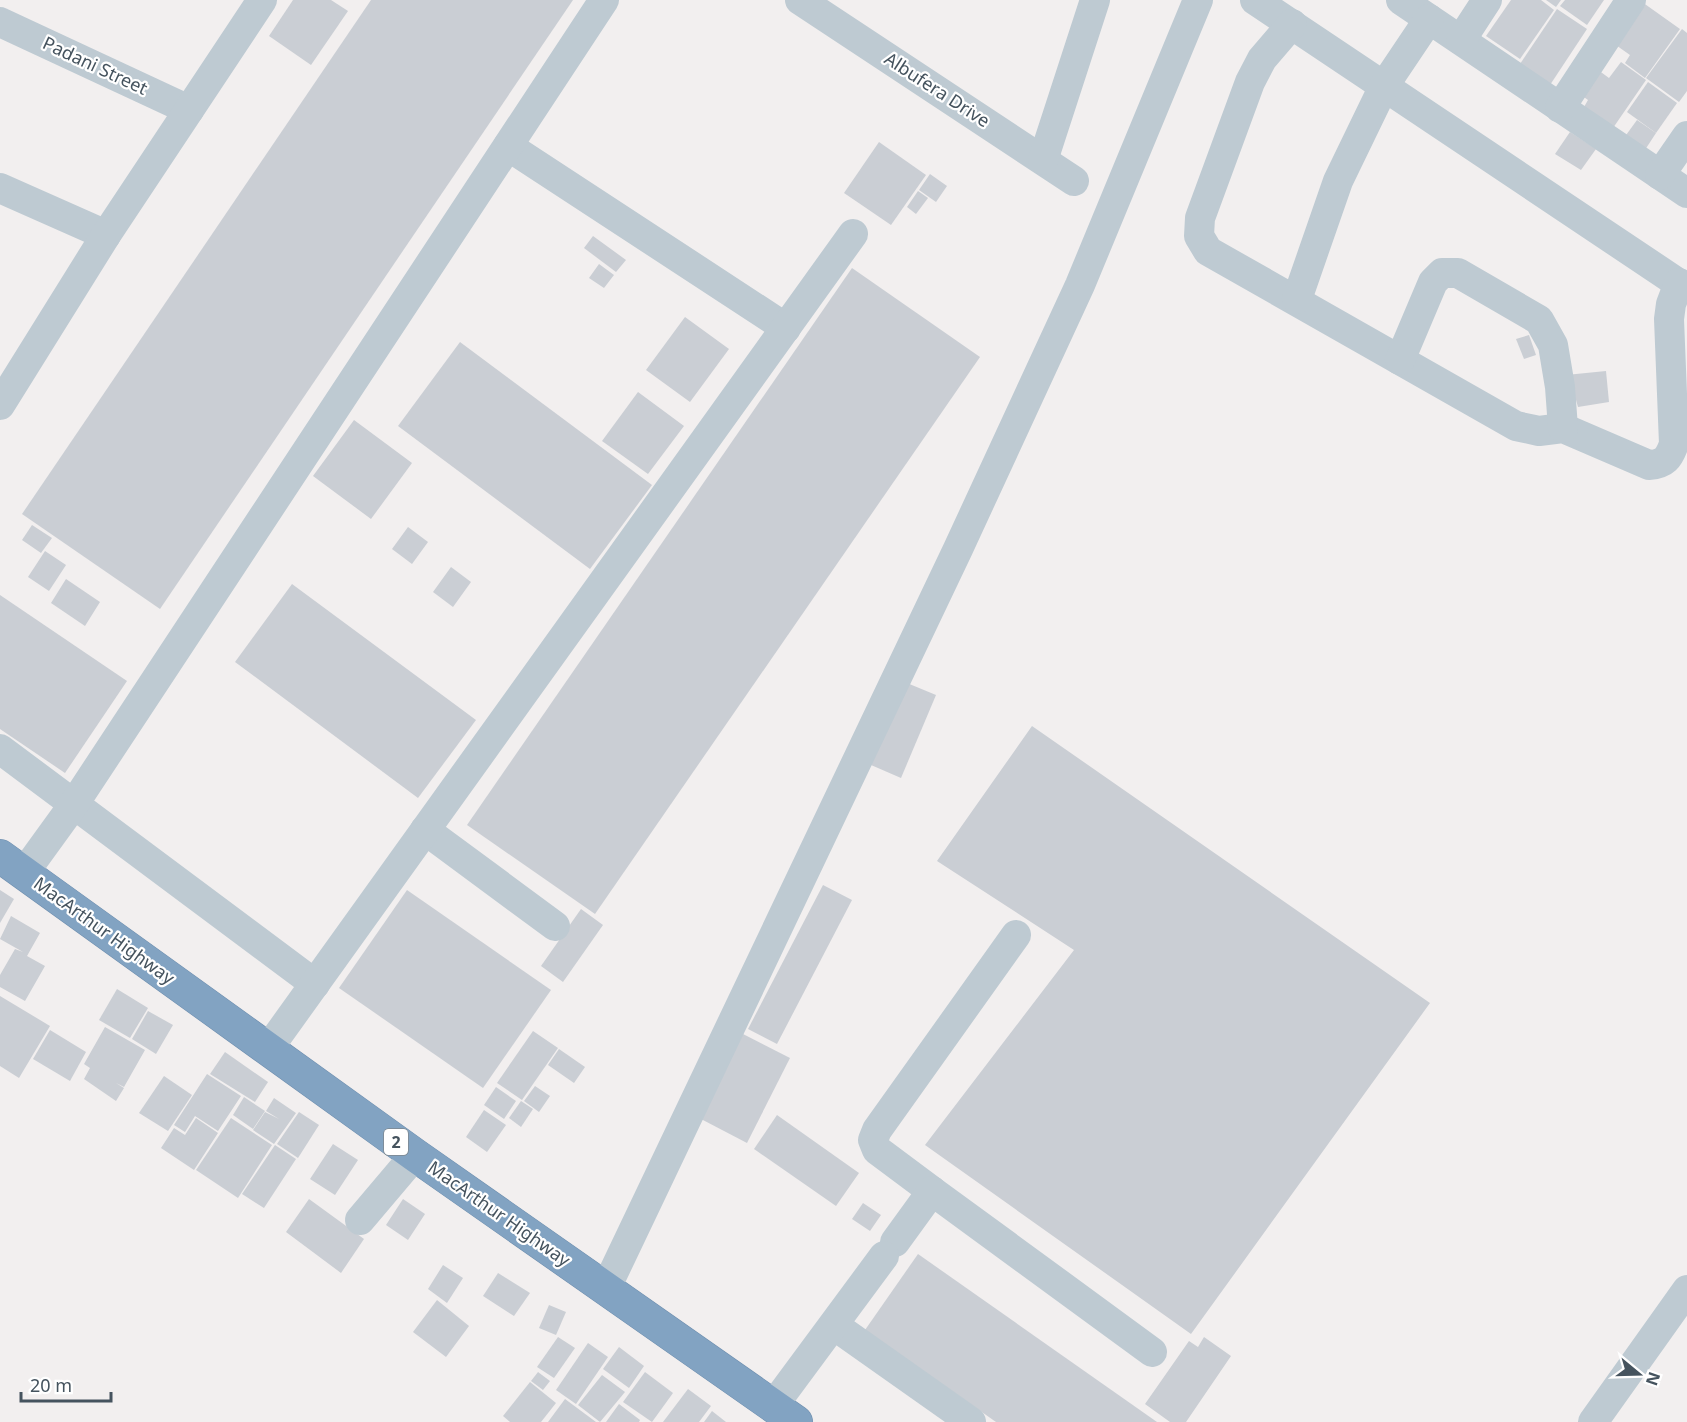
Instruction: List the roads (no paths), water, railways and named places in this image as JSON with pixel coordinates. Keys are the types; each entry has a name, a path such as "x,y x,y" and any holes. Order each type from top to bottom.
{"highway":[{"name":"MacArthur Highway","path":"12,865 415,1155 785,1414"}],"street":[{"path":"0,405 11,366 106,235 262,0"},
{"path":"12,865 74,804 604,0"},
{"name":"Albufera Drive","path":"800,0 1074,181"},
{"path":"1043,160 1095,0"},
{"path":"606,1288 953,559 1080,285 1198,0"},
{"path":"1256,0 1292,24 1384,86 1683,286 1671,304 1669,319 1674,444 1678,462 1648,465 1563,428 1539,431 1516,426 1297,299 1208,251 1199,236 1200,218 1250,81 1262,60 1292,24"},
{"path":"1401,0 1687,193"},
{"path":"1461,40 1487,0"},
{"path":"1560,108 1631,0"},
{"path":"1297,299 1338,181 1384,86 1429,19"},
{"name":"Padani Street","path":"0,22 189,110"},
{"path":"1660,175 1687,136"},
{"path":"508,146 786,328"},
{"path":"0,188 106,235"},
{"path":"268,1048 853,234"},
{"path":"1400,360 1433,282 1442,273 1458,273 1539,321 1553,345 1560,387 1563,428"},
{"path":"0,749 315,984"},
{"path":"425,830 555,927"},
{"path":"1016,935 877,1130 873,1140 877,1150 1152,1352"},
{"path":"360,1220 415,1155"},
{"path":"785,1414 834,1326 932,1191"},
{"path":"1593,1422 1687,1290"},
{"path":"834,1326 971,1422"}]}
